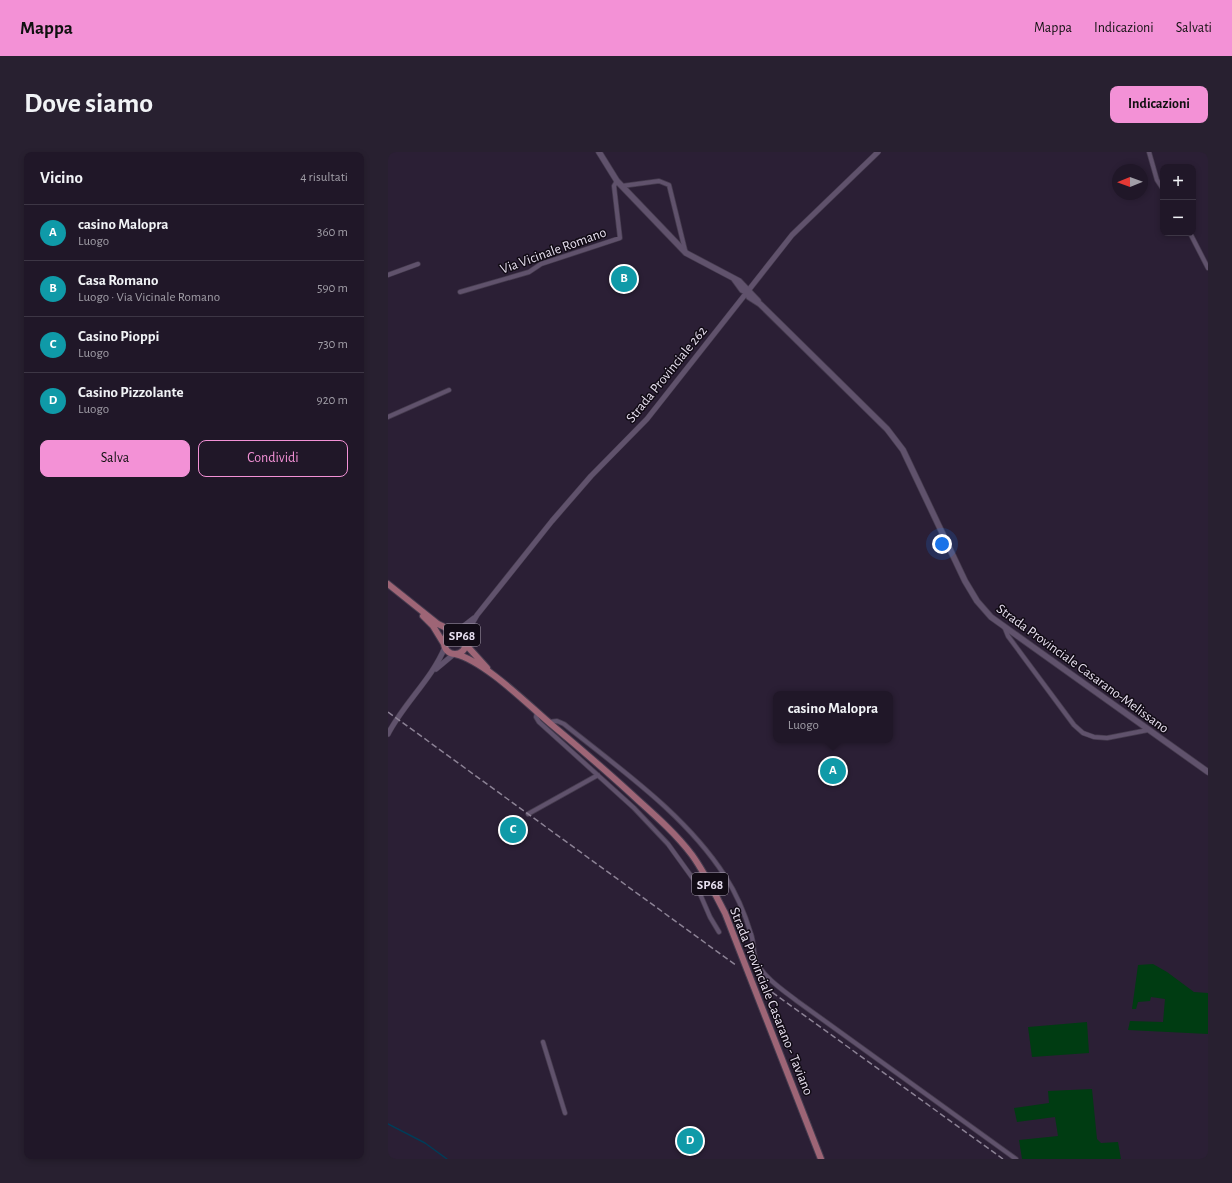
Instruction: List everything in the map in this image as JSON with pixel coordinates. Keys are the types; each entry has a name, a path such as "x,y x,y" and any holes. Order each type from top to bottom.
{"main road":[{"name":"Strada Provinciale Casarano-Melissano","path":"599,152 617,181 686,253 745,286 747,292 752,293 760,304 891,434 903,450 965,581 977,601 991,618 1208,772"},
{"name":"Strada Provinciale Casarano - Taviano","path":"388,584 438,624 462,634 475,655 498,679"},
{"name":"Strada Provinciale Casarano - Taviano","path":"409,602 433,626 448,652 471,660 498,679 669,828 692,855 725,913 821,1159"},
{"name":"SP68","path":"444,646 448,635 455,632"},
{"name":"SP68","path":"455,654 464,650 465,640"}],"street":[{"name":"Strada Provinciale 262","path":"477,615 552,521 592,476 647,419 792,235 878,152"},
{"path":"1149,152 1157,180 1160,184"},
{"name":"Via Vicinale Romano","path":"460,292 529,272 542,264 620,238 614,186 617,181"},
{"path":"622,186 659,181 669,185 686,253"},
{"path":"1192,236 1208,268"},
{"path":"388,275 418,264"},
{"path":"388,417 449,390"},
{"path":"455,632 477,615"},
{"path":"465,640 467,632 477,615"},
{"path":"1004,626 1008,636 1060,706 1083,733 1094,738 1107,738 1148,730"},
{"path":"388,734 396,718 431,673 444,646"},
{"path":"431,673 455,654"},
{"path":"537,712 536,717 539,722 648,821 668,844 694,880 710,917 719,932"},
{"path":"549,722 557,721 564,724 652,795 703,845 726,877 744,913 752,935 756,961 771,980 797,1001 1016,1159"},
{"path":"528,814 598,775"},
{"path":"543,1042 566,1113"}],"green space":[{"path":"1153,964 1167,972 1194,992 1208,993 1208,1034 1128,1030 1130,1021 1163,1022 1165,999 1151,997 1150,1001 1138,1002 1136,1009 1132,1009 1138,965"},
{"path":"1087,1022 1089,1053 1032,1057 1028,1027"},
{"path":"1092,1089 1097,1139 1101,1143 1118,1142 1121,1159 1022,1159 1019,1140 1058,1136 1055,1117 1017,1122 1014,1108 1049,1103 1048,1091"}],"waterway":[{"path":"388,1124 425,1143 447,1159"}],"railway":[{"path":"388,712 737,966"},
{"path":"765,987 1003,1159"}],"place":[{"name":"Casa Romano","path":"624,279"},
{"name":"casino Malopra","path":"833,771"},
{"name":"Casino Pioppi","path":"513,830"},
{"name":"Casino Pizzolante","path":"690,1141"}]}
